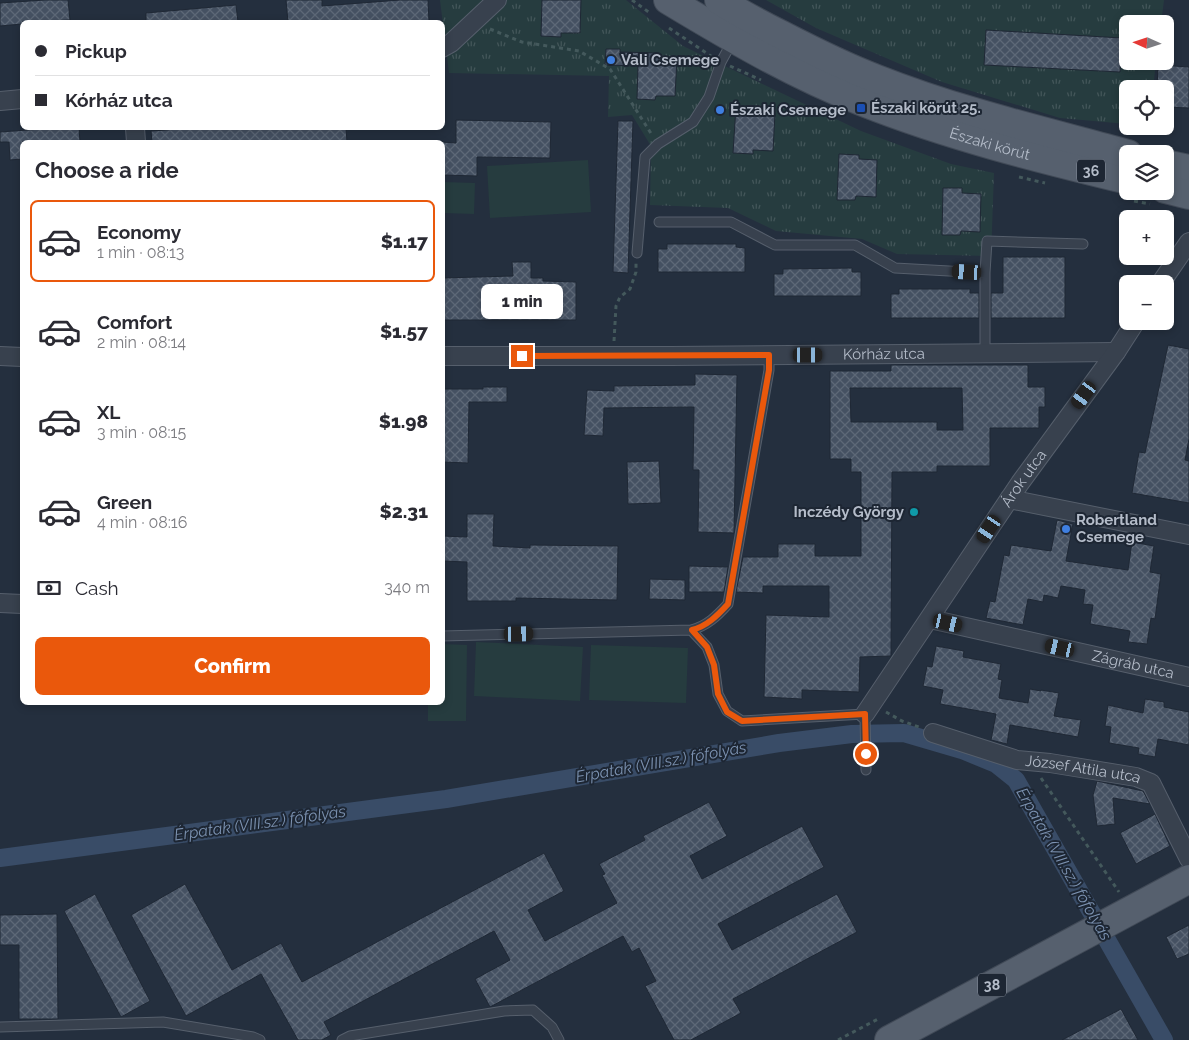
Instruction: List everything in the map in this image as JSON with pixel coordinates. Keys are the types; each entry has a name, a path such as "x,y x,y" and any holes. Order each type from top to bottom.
{"main road":[{"name":"Északi körút","path":"668,0 733,40 808,78 862,101 978,142 1119,178"},
{"name":"Északi körút","path":"719,0 735,11 820,54 877,79 961,108 1119,152"},
{"path":"1174,166 1189,169"},
{"path":"1174,191 1189,195"},
{"name":"38","path":"889,1040 1189,879"}],"street":[{"path":"445,46 474,23 497,0"},
{"path":"0,101 20,99"},
{"path":"1166,275 1189,242"},
{"name":"Árok utca","path":"869,709 1009,500 1130,330"},
{"name":"Kórház utca","path":"445,356 1116,352"},
{"path":"0,356 20,357"},
{"path":"1009,500 1189,535"},
{"path":"0,603 20,604"},
{"name":"Zágráb utca","path":"930,619 1189,677"},
{"name":"József Attila utca","path":"934,733 1017,760 1050,763 1136,777 1152,783 1189,858"}],"lane":[{"path":"637,253 645,157 658,144 693,122 709,97 721,62 733,40"},
{"path":"659,222 731,222 776,245 855,245 894,268 986,272"},
{"path":"985,354 987,241 1083,244"},
{"path":"445,636 692,630 700,628 716,618 728,604 769,370 769,355"},
{"path":"692,630 707,647 714,665 718,694 727,712 742,721 869,709 866,770"},
{"path":"342,1040 350,1036 504,1011 533,1010 552,1027 558,1040"},
{"path":"0,1027 163,1022 253,1036 260,1040"}],"path":[{"path":"474,23 522,42 579,51 610,68 658,144"},
{"path":"613,355 616,306 620,297 630,289 636,272 637,253"},
{"path":"869,709 934,733"},
{"path":"1031,762 1120,893"}],"green space":[{"path":"440,0 626,0 683,46 861,131 951,164 994,173 991,256 897,254 862,239 776,231 728,208 650,205 651,146 632,115 608,117 609,76 449,73 445,41 445,20 442,20"},
{"path":"766,0 1164,0 1162,15 1119,15 1119,70 1155,70 1154,80 1119,80 1119,123 1060,118 942,82 816,28"},
{"path":"588,160 591,212 490,218 487,166"},
{"path":"445,182 475,183 474,214 445,213"},
{"path":"476,642 583,647 580,701 474,696"},
{"path":"445,644 467,645 466,721 428,721 428,705 445,705"},
{"path":"591,645 688,648 686,703 589,700"}],"building":[{"path":"68,0 70,20 20,20 20,24 0,26 0,3"},
{"path":"286,0 322,0 322,6 400,0 428,0 429,20 288,20"},
{"path":"542,0 581,0 580,33 561,33 561,37 541,36"},
{"path":"236,5 238,20 146,20 146,13"},
{"path":"986,30 1119,38 1120,72 984,65"},
{"path":"606,49 620,49 620,52 657,53 657,57 677,58 675,96 656,96 655,100 637,99 638,66 605,65"},
{"path":"1174,66 1189,67 1189,108 1174,107 1174,80 1157,80 1158,70 1174,70"},
{"path":"736,106 756,107 755,112 775,113 773,151 753,150 753,154 733,153"},
{"path":"456,120 551,122 550,158 477,157 477,176 445,175 445,142 456,143"},
{"path":"618,121 633,121 628,273 613,272"},
{"path":"79,130 80,140 20,140 20,159 10,160 9,142 0,142 0,132"},
{"path":"346,130 347,140 152,140 151,131"},
{"path":"839,154 859,155 859,159 877,160 876,197 856,196 855,200 837,200"},
{"path":"943,188 962,188 962,193 981,194 980,232 961,231 960,235 942,235"},
{"path":"667,244 736,244 736,247 745,248 745,272 658,272 658,249 667,249"},
{"path":"1003,257 1065,257 1065,318 991,318 991,293 1003,293"},
{"path":"512,262 531,262 531,278 543,278 543,281 576,282 576,320 445,320 445,278 513,276"},
{"path":"852,268 852,272 861,272 861,296 774,296 774,274 783,274 783,269"},
{"path":"899,289 970,289 970,293 979,293 979,318 891,318 891,294 899,294"},
{"path":"1168,345 1189,349 1189,439 1185,460 1189,461 1189,503 1132,493 1139,452 1145,453"},
{"path":"891,365 1028,365 1028,387 1045,387 1045,407 1039,407 1039,428 990,428 990,466 937,466 937,472 892,472 891,656 860,657 859,692 802,690 802,699 764,697 766,615 829,617 829,586 763,586 763,593 736,592 743,557 778,557 778,544 815,544 815,556 861,556 861,472 851,472 851,459 830,459 830,371 891,371","holes":["850,388 962,388 963,430 937,430 937,422 851,422"]},
{"path":"695,374 737,375 734,533 698,532 699,470 693,470 694,407 604,408 603,436 584,435 587,390 614,391 614,386 695,385"},
{"path":"483,387 507,387 507,402 469,402 468,463 445,462 445,389 483,389"},
{"path":"659,461 661,503 628,504 627,462"},
{"path":"467,514 494,514 493,546 530,548 530,545 618,546 617,600 516,598 516,601 467,601 467,562 445,561 445,536 467,537"},
{"path":"1057,520 1073,524 1066,561 1128,570 1132,542 1154,546 1150,572 1161,574 1155,619 1151,618 1147,644 1128,642 1130,631 1090,624 1093,605 1083,604 1085,590 1061,586 1058,598 1044,595 1043,602 1028,599 1023,625 986,618 990,601 995,602 1004,555 1009,556 1011,545 1051,551"},
{"path":"689,566 728,567 724,592 689,592"},
{"path":"650,579 685,580 685,600 649,599"},
{"path":"936,646 964,651 963,657 1001,664 998,679 1002,680 999,698 1028,703 1030,689 1059,693 1054,716 1081,720 1078,737 1010,725 1007,744 991,740 996,714 940,704 943,690 923,686 927,666 932,667"},
{"path":"1145,699 1164,702 1164,707 1189,712 1189,745 1158,739 1155,757 1138,754 1139,748 1109,743 1111,727 1105,726 1108,705 1143,713"},
{"path":"1097,781 1143,791 1150,804 1113,798 1115,824 1097,826 1093,795"},
{"path":"709,802 727,836 690,856 702,879 802,826 824,867 718,924 732,950 837,894 857,932 733,999 741,1013 691,1040 674,1040 645,986 656,981 639,948 632,952 623,936 490,1007 475,979 510,960 494,931 324,1022 331,1035 322,1040 298,1040 261,974 186,1016 131,915 185,884 232,970 281,943 302,982 544,853 564,891 528,910 545,941 617,903 602,875 605,874 599,864 645,840 643,836"},
{"path":"1155,814 1170,846 1136,864 1120,833"},
{"path":"95,894 150,1001 121,1017 64,911"},
{"path":"57,914 58,1019 19,1019 19,945 0,945 0,915"},
{"path":"1189,925 1189,954 1177,959 1166,937"},
{"path":"1121,1009 1138,1040 1062,1040"}],"waterway":[{"name":"Érpatak (VIII.sz.) főfolyás","path":"0,858 446,799 779,743 852,734 904,733 962,750 996,764 1016,780 1164,1040"}],"place":[{"name":"Vali Csemege","path":"611,60"},
{"name":"Északi körút 25.","path":"861,108"},
{"name":"Északi Csemege","path":"720,110"},
{"name":"Inczédy György","path":"914,512"},
{"name":"Robertland Csemege","path":"1066,529"}],"route":[{"path":"522,356 769,355 769,370 728,604 716,618 700,628 692,630 707,647 714,665 718,694 727,712 742,721 865,714 866,754"}]}
